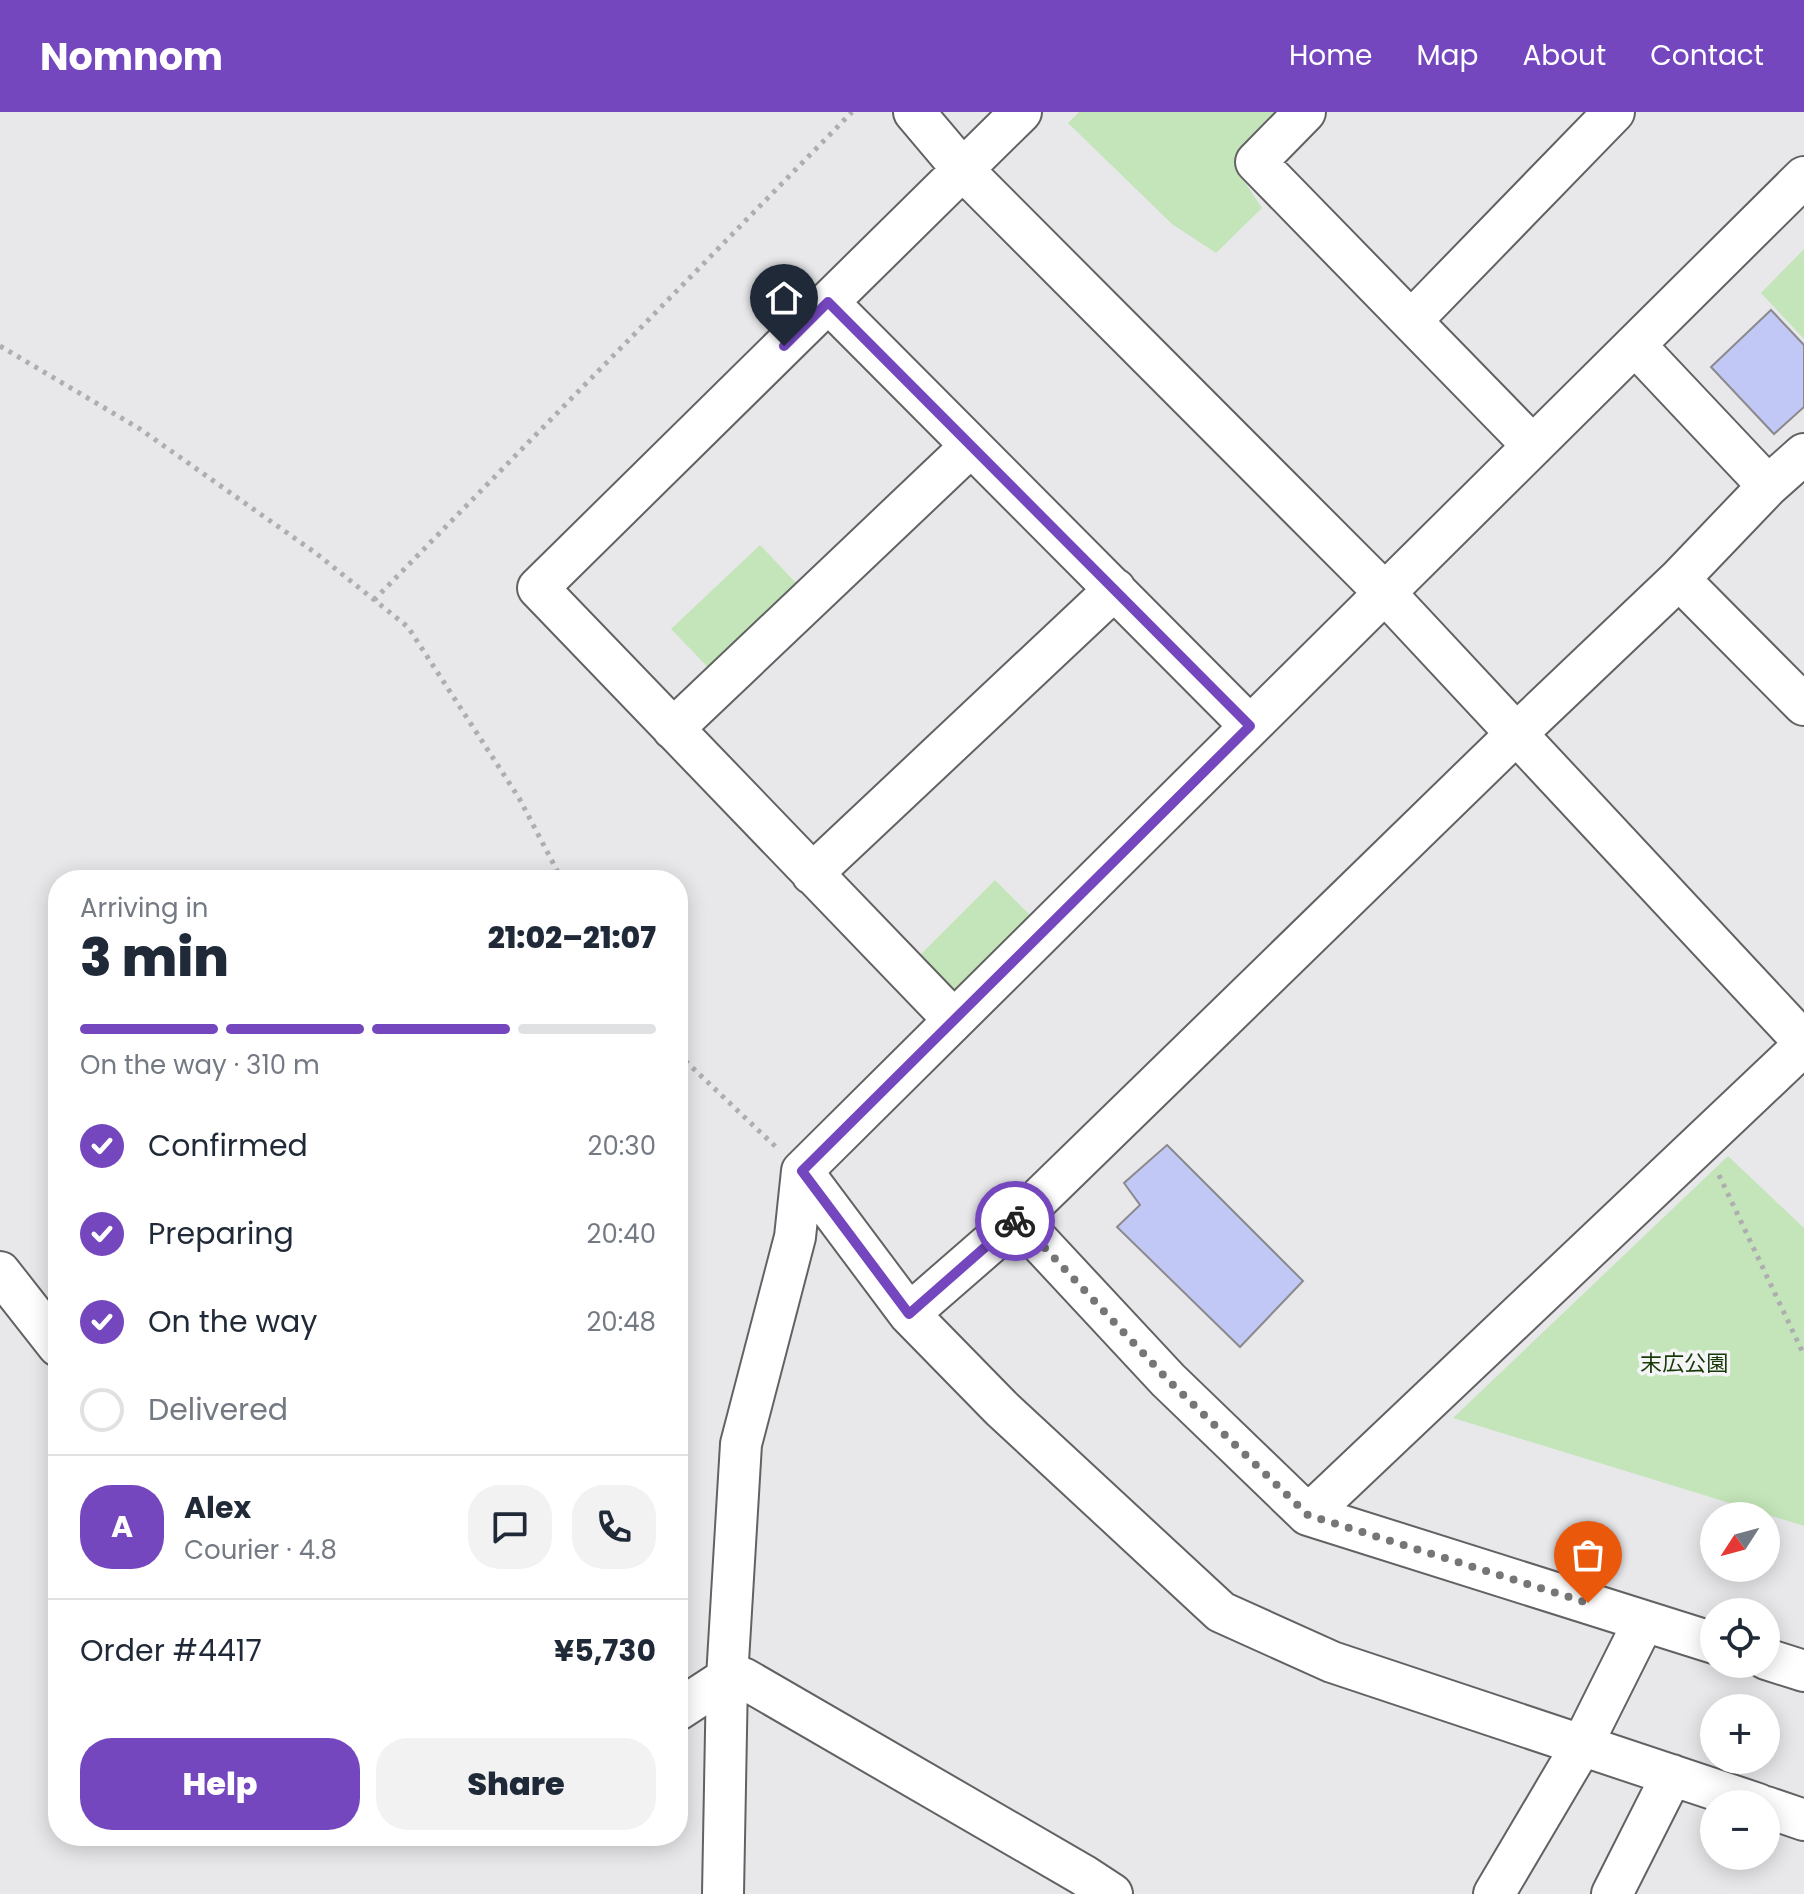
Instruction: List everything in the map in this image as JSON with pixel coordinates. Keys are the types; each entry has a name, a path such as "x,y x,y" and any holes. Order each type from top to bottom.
{"street":[{"path":"914,112 963,170 1385,593 1804,1043 1308,1515"},
{"path":"954,1020 538,588 1021,112"},
{"path":"1411,321 1614,112"},
{"path":"1299,114 1256,162 1533,446"},
{"path":"723,1894 727,1678 741,1444 795,1237 802,1171 1804,177"},
{"path":"828,302 1250,726"},
{"path":"1635,345 1768,486"},
{"path":"673,729 971,446"},
{"path":"909,1314 1018,1219 1804,454"},
{"path":"1679,579 1804,705"},
{"path":"812,874 1115,589"},
{"path":"802,1171 909,1314 1001,1408 1221,1612 1332,1662 1716,1790"},
{"path":"1018,1219 1168,1380 1308,1515 1700,1639"},
{"path":"0,1272 48,1333"},
{"path":"1494,1894 1582,1745 1644,1621"},
{"path":"1780,1663 1804,1671"},
{"path":"688,1703 727,1678 743,1678 1089,1888"},
{"path":"1612,1894 1672,1775"},
{"path":"1780,1812 1804,1820"}],"path":[{"path":"374,600 852,112"},
{"path":"0,346 140,429 317,554 408,627 519,798 557,870"},
{"path":"688,1063 802,1171"},
{"path":"1696,1145 1718,1172 1804,1355"}],"green space":[{"path":"1079,112 1277,112 1283,118 1271,148 1244,181 1262,208 1216,253 1172,224 1068,123"},
{"path":"1804,249 1804,339 1761,293"},
{"path":"760,545 814,602 726,686 671,629"},
{"path":"995,880 1051,936 951,998 914,961"},
{"name":"末広公園","path":"1728,1156 1804,1228 1804,1526 1780,1519 1780,1502 1726,1502 1453,1418"}],"building":[{"path":"1771,310 1804,345 1804,407 1774,434 1711,367"},
{"path":"1167,1145 1303,1281 1240,1347 1117,1227 1140,1205 1124,1183"}],"way so far":[{"path":"1015,1221 1018,1219 1168,1380 1308,1515 1588,1603"}],"route":[{"path":"784,346 828,302 1250,726 802,1171 909,1314 1015,1221"}]}
